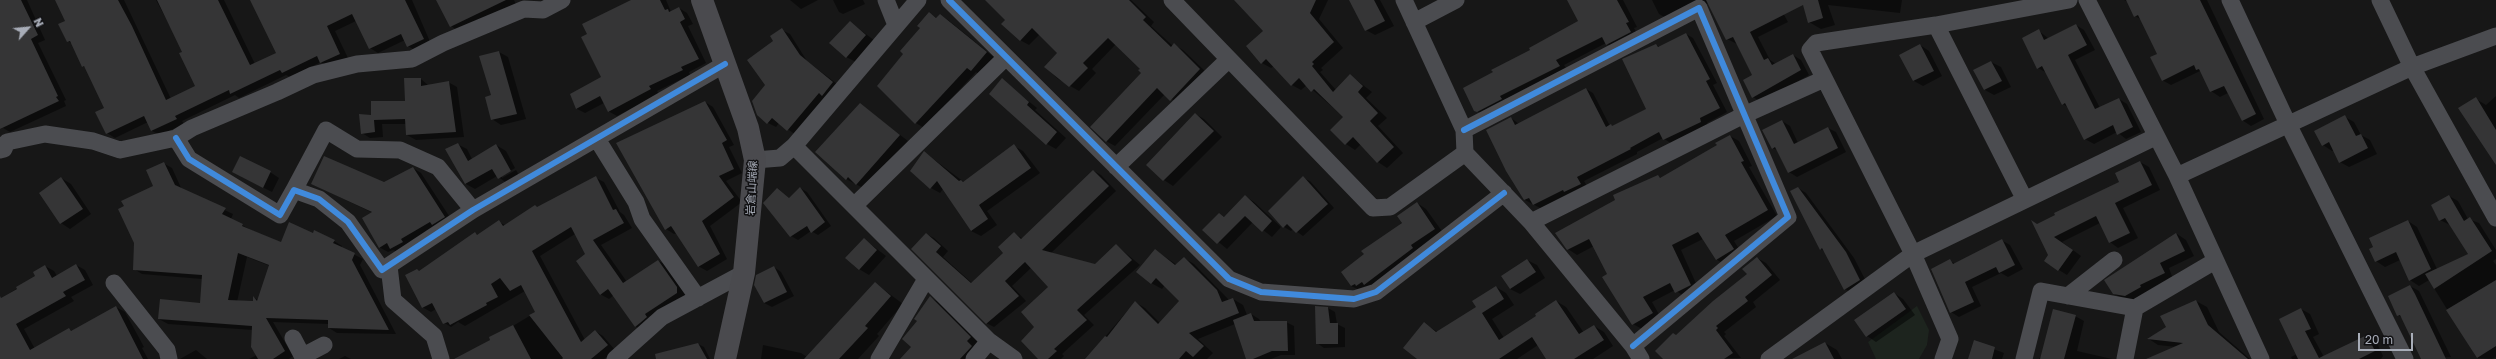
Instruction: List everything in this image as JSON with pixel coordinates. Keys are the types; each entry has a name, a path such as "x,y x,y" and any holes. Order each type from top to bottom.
{"main road":[{"name":"岩倉山端線","path":"702,0 748,128 755,160 744,273 725,359"}],"street":[{"path":"0,150 4,149 7,142 44,134 93,141 120,150 176,138 192,128 313,75 357,64 412,59 443,43 524,9 543,10 562,0"},
{"path":"886,0 896,26"},
{"path":"755,160 780,158 794,146 918,0"},
{"path":"949,0 1229,279 1261,292 1354,300 1376,292 1504,193"},
{"path":"1172,0 1373,208 1390,207 1465,153"},
{"path":"1404,0 1464,130 1465,153 1530,222 1637,352 1788,217 1699,8 1464,130"},
{"path":"1414,22 1456,0"},
{"path":"1943,359 1950,339 1912,254 1810,50 1816,43 1936,25 2069,0"},
{"path":"2087,0 2155,136 2177,176 2261,359"},
{"path":"2230,0 2288,124 2406,359"},
{"path":"2380,0 2412,67 2496,218"},
{"path":"1936,25 2025,200"},
{"path":"2177,176 2412,67 2496,36"},
{"path":"854,206 1006,56"},
{"path":"1116,167 1228,59"},
{"path":"294,190 319,198 348,222 382,270 473,210 725,64"},
{"path":"1530,222 1744,115 1824,79"},
{"path":"176,138 189,159 280,215 326,130 357,149 400,150 438,167 473,210"},
{"path":"1769,359 1787,353 1912,254 2155,136"},
{"path":"597,138 636,202 642,219 698,298"},
{"path":"794,146 989,341 1014,359"},
{"path":"2068,296 2114,260"},
{"path":"2024,359 2041,291 2135,308 2215,261"},
{"path":"389,266 393,300 434,336 441,359"},
{"path":"615,359 662,317 744,273"},
{"path":"879,359 926,279"},
{"path":"114,283 167,350 170,359"},
{"path":"2125,359 2135,308"},
{"path":"293,338 303,357 324,345"},
{"path":"974,359 989,341"}],"shaded area":[{"path":"1917,306 1929,330 1927,345 1919,359 1876,359 1868,342"}],"building":[{"path":"0,0 21,0 38,35 31,39 59,101 0,129"},
{"path":"55,0 118,0 132,26 166,100 195,86 179,53 182,52 157,0 218,0 250,65 276,53 250,0 405,0 424,39 407,47 401,34 369,49 352,14 327,26 340,54 320,63 317,56 282,73 280,70 230,94 229,90 175,116 177,119 151,131 144,116 106,134 95,112 104,108 84,66 82,67 70,41 67,42 58,24 65,21"},
{"path":"436,0 506,0 450,27"},
{"path":"631,0 660,0 665,10 668,9 669,12 679,7 685,19 680,22 699,59 681,67 683,70 649,86 651,89 608,112 600,96 576,109 570,94 601,77 581,37 587,34 582,24"},
{"path":"985,0 1129,0 1146,17 1143,20 1171,47 1174,43 1200,69 1170,101 1157,88 1106,142 1090,127 1141,73 1138,70 1140,69 1108,38 1083,63 1088,68 1069,87 1044,67 1057,53 1032,28 1020,41 1001,24 1005,20"},
{"path":"1234,0 1316,0 1310,13 1334,42 1312,62 1314,64 1312,66 1333,92 1350,74 1363,86 1358,92 1378,113 1370,121 1394,147 1377,163 1353,137 1345,145 1330,130 1343,117 1314,89 1311,92 1299,78 1291,86 1266,59 1261,64 1246,46 1263,31"},
{"path":"1349,0 1374,0 1385,21 1365,31"},
{"path":"1567,0 1617,0 1629,22 1626,23 1631,32 1606,45 1602,37 1556,60 1560,66 1500,96 1502,99 1477,112 1474,111 1463,88 1493,72 1491,70 1530,50 1529,48 1578,21"},
{"path":"1706,0 1818,0 1823,18 1808,23 1803,5 1750,32 1764,60 1768,58 1772,65 1793,54 1801,70 1752,98 1743,80 1752,75 1733,37 1726,40"},
{"path":"2126,0 2200,0 2256,114 2242,121 2224,86 2210,92 2199,69 2196,70 2194,65 2162,81 2150,57 2157,54 2138,15 2134,17"},
{"path":"929,12 936,18 940,14 987,52 971,71 967,68 915,124 877,86 903,54 900,51 920,28 917,26"},
{"path":"850,21 866,35 846,58 829,43"},
{"path":"2076,24 2087,45 2068,55 2095,109 2119,98 2133,127 2117,135 2113,125 2084,140 2065,103 2062,105 2042,66 2037,69 2022,38 2039,29 2044,40"},
{"path":"782,28 800,55 833,82 822,96 819,93 787,131 772,118 767,124 757,115 752,101 765,85 747,60 773,41 770,36"},
{"path":"1686,33 1710,79 1706,81 1720,108 1700,118 1701,122 1663,140 1659,132 1630,148 1631,149 1577,177 1581,184 1564,192 1563,190 1533,205 1529,198 1524,200 1506,171 1486,130 1511,117 1515,125 1586,88 1606,127 1611,124 1612,126 1646,109 1622,59 1656,44 1658,47"},
{"path":"1920,44 1934,71 1913,81 1899,55"},
{"path":"499,51 517,114 491,120 485,97 491,95 479,56"},
{"path":"1991,61 2002,81 1984,90 1973,70"},
{"path":"404,78 421,78 421,86 449,81 456,132 406,135 405,119 374,120 375,132 361,134 359,114 371,115 371,101 405,101"},
{"path":"1002,78 1029,102 1027,105 1057,132 1046,145 989,94"},
{"path":"2476,97 2496,130 2496,165 2458,108"},
{"path":"705,101 727,140 722,143 734,169 719,176 734,197 702,221 720,254 698,267 671,226 665,230 616,143"},
{"path":"860,103 900,135 856,185 848,177 846,180 815,152"},
{"path":"1195,113 1214,131 1163,181 1146,165"},
{"path":"2345,115 2356,136 2361,134 2368,148 2339,163 2329,142 2322,146 2314,131"},
{"path":"1782,120 1794,144 1828,127 1838,148 1788,173 1775,147 1772,149 1762,130"},
{"path":"1730,135 1744,161 1741,162 1768,210 1725,235 1734,249 1716,260 1698,232 1672,245 1691,285 1675,293 1670,283 1643,297 1653,313 1632,325 1602,277 1607,274 1589,239 1567,250 1555,233 1615,200 1613,195 1658,175 1660,178 1717,145 1715,143"},
{"path":"458,143 468,161 496,144 511,171 498,179 492,169 465,184 445,149"},
{"path":"1014,144 1031,168 979,205 988,219 971,231 937,181 930,189 910,171 924,151 959,181 961,180 963,182"},
{"path":"240,156 271,171 263,188 232,172"},
{"path":"324,156 384,182 413,167 445,217 432,225 430,222 401,239 403,242 390,249 387,243 379,248 362,218 372,212 311,184"},
{"path":"2140,161 2152,185 2115,203 2130,233 2109,243 2096,216 2054,237 2073,250 2058,271 2044,261 2048,255 2031,220 2037,224 2055,215 2054,213 2119,182 2115,173"},
{"path":"164,162 175,185 226,208 222,214 243,224 242,226 281,242 289,222 313,233 314,230 335,240 333,243 355,253 352,260 389,330 328,328 328,320 266,318 285,351 273,359 258,359 251,347 252,326 158,319 160,299 200,303 202,275 133,270 134,243 118,209 124,206 121,201 153,186 146,170","holes":["238,253 269,265 257,301 253,296 253,301 228,300"]},
{"path":"1093,170 1109,186 1042,250 1095,264 1116,244 1132,260 1077,310 1087,320 1054,349 1057,351 1048,359 1038,359 1021,341 1034,327 1021,312 1048,287 1025,262 1005,281 1019,296 986,324 911,249 926,233 941,246 936,252 971,283 1003,253 998,247 1014,232 1021,239"},
{"path":"596,176 613,210 616,209 624,223 593,240 623,283 658,260 677,287 677,293 645,314 647,317 635,327 608,289 600,295 576,261 585,254 571,227 532,251 581,342 595,330 608,345 591,359 562,359 563,358 529,315 535,312 521,285 510,291 500,278 491,284 498,297 486,303 487,305 450,325 448,322 443,324 432,303 422,308 405,275 417,269 419,271 475,232 477,235 499,220 503,226 535,205 537,207"},
{"path":"1303,176 1328,204 1296,233 1287,224 1283,228 1268,211"},
{"path":"61,177 83,209 60,224 39,193"},
{"path":"800,187 825,222 811,233 807,226 790,237 763,203 777,188 789,198"},
{"path":"1798,187 1846,252 1860,280 1844,290 1822,248 1820,250 1790,191"},
{"path":"1245,195 1272,221 1262,232 1245,216 1217,244 1202,230 1219,213 1224,217"},
{"path":"2449,195 2464,221 2470,217 2492,251 2434,289 2425,274 2468,254 2445,218 2439,221 2431,205"},
{"path":"1417,202 1435,229 1411,245 1413,248 1364,285 1362,282 1356,286 1355,284 1351,286 1341,272 1364,254 1361,251 1402,223 1397,216"},
{"path":"2408,220 2431,269 2409,281 2396,252 2375,262 2369,249 2373,247 2369,238"},
{"path":"2176,233 2185,251 2160,263 2165,273 2140,285 2141,287 2125,296 2113,294 2104,280"},
{"path":"864,238 877,250 859,270 845,258"},
{"path":"2002,239 2015,265 1999,273 1996,267 1965,282 1974,302 1950,313 1931,269 1950,259 1953,264"},
{"path":"1155,249 1175,265 1184,257 1217,290 1222,302 1233,298 1239,313 1189,333 1204,346 1193,357 1186,351 1179,359 1085,359 1105,336 1107,337 1135,301 1158,324 1179,301 1156,278 1151,284 1136,272"},
{"path":"1757,257 1772,275 1745,297 1748,301 1716,326 1718,328 1716,330 1733,353 1724,359 1663,359 1655,351 1673,333 1676,335 1713,301 1747,274 1742,269"},
{"path":"1527,259 1536,272 1510,289 1501,276"},
{"path":"76,264 85,280 63,292 66,296 16,324 30,350 69,328 71,331 116,306 143,359 0,359 0,296 1,298 17,289 16,287 35,276 33,272 45,265 52,278"},
{"path":"774,266 787,292 764,303 754,285 756,275"},
{"path":"2496,280 2496,346 2477,358 2446,310"},
{"path":"875,282 891,296 865,326 868,328 839,359 804,359"},
{"path":"2410,285 2446,359 2421,359 2400,315 2397,316 2388,296"},
{"path":"1496,286 1504,299 1482,313 1499,340 1536,316 1535,314 1556,300 1579,334 1594,325 1604,340 1574,359 1546,359 1532,337 1499,359 1417,359 1403,348 1424,322 1436,332 1476,307 1472,301"},
{"path":"1894,292 1906,309 1866,337 1854,320"},
{"path":"930,296 971,337 967,341 972,346 960,359 900,359 911,347 902,339 917,321 914,319"},
{"path":"2196,300 2208,325 2248,359 2146,359 2183,343 2147,339 2166,327 2160,316"},
{"path":"1315,306 1328,307 1330,323 1338,323 1338,344 1316,344"},
{"path":"2301,308 2311,329 2305,331 2319,358 2367,335 2375,351 2359,359 2298,359 2279,319"},
{"path":"2053,309 2076,315 2064,359 2040,359"},
{"path":"1251,313 1254,321 1287,321 1288,351 1272,351 1253,359 1246,359 1233,320"},
{"path":"513,325 531,359 454,359 490,340 489,337"},
{"path":"1974,340 1995,347 1992,359 1968,359"},
{"path":"1825,342 1834,359 1792,359"},
{"path":"698,343 707,359 656,359 655,354"}],"cycle path":[{"path":"949,0 1229,279 1261,292 1354,299 1376,292 1504,193"},
{"path":"1464,130 1699,8 1788,217 1633,346"},
{"path":"176,138 189,159 280,215 294,190 319,199 348,222 382,270 473,210 725,64"}]}
